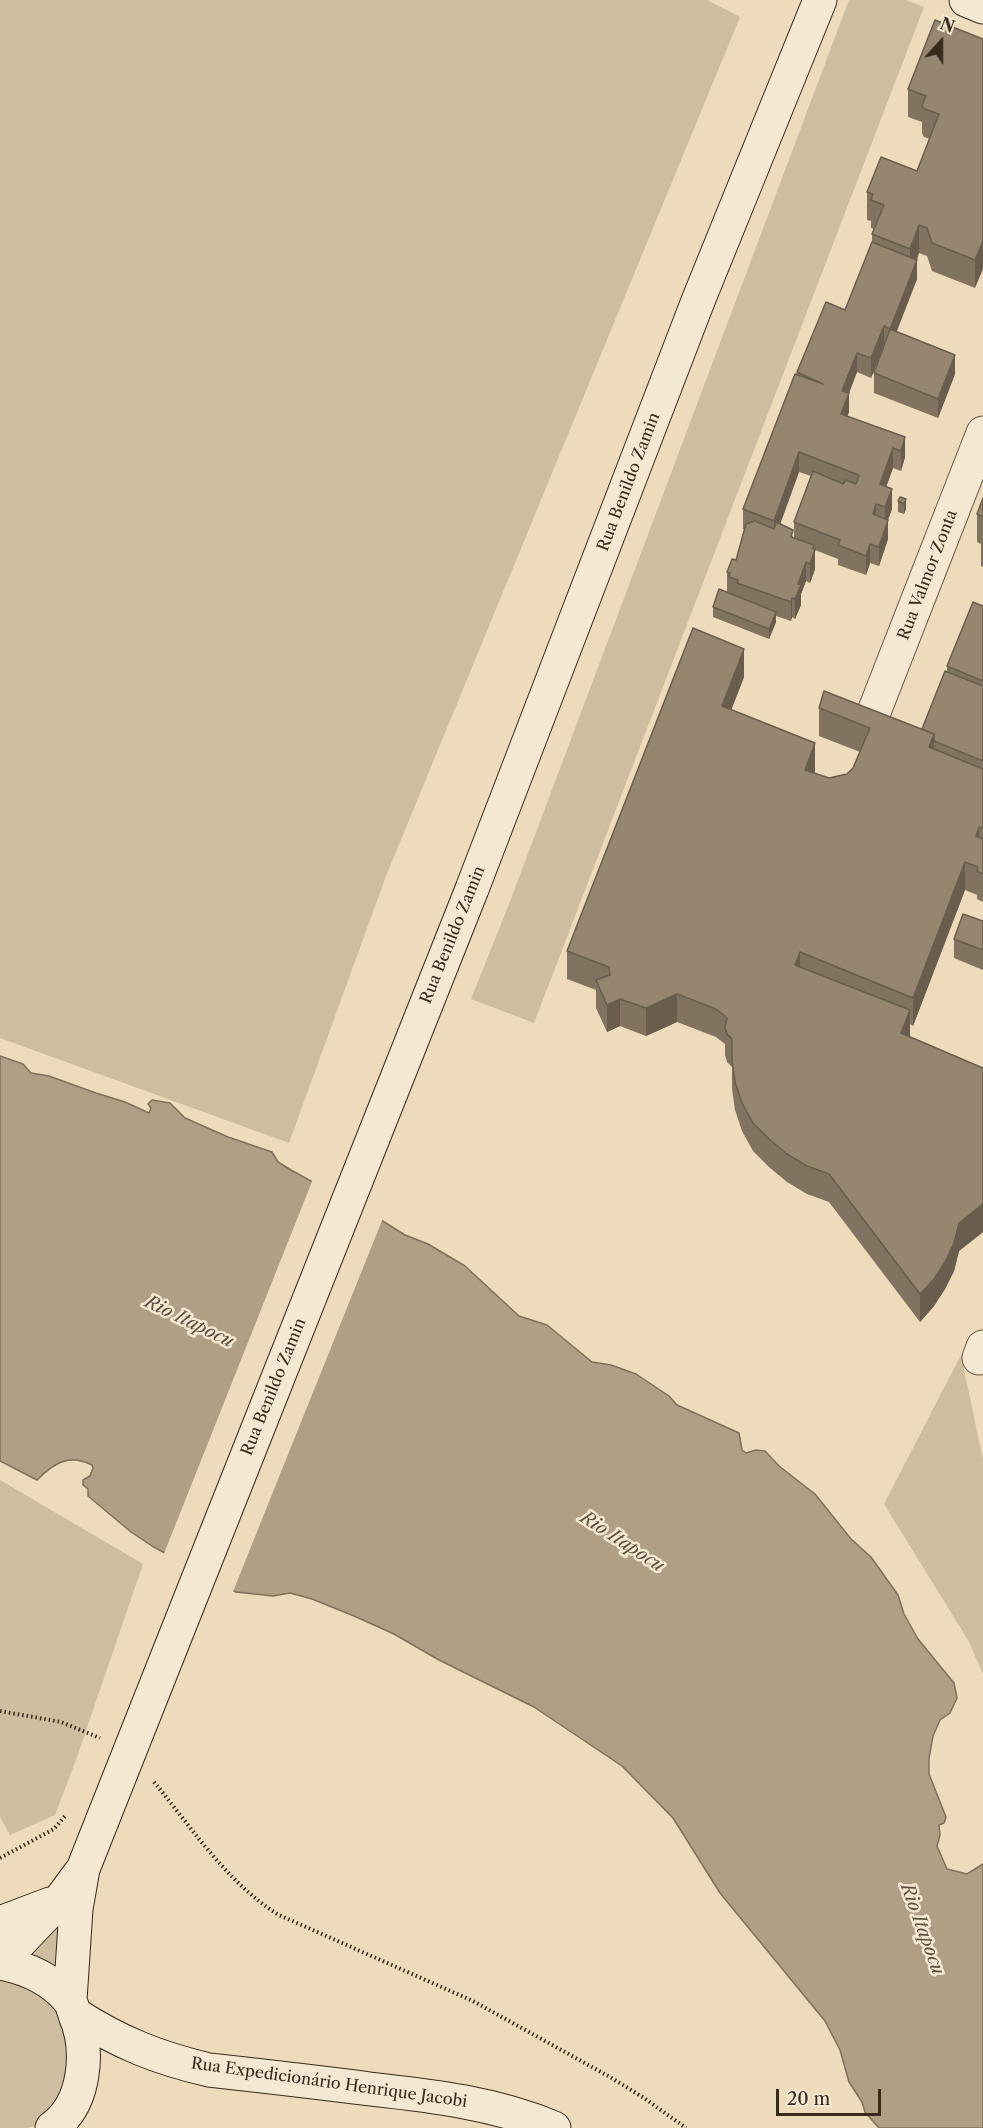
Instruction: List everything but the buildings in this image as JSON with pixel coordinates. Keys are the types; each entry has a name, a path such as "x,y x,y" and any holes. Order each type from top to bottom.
{"main road":[{"name":"Rua Benildo Zamin","path":"57,2126 68,2112 79,2088 85,2058 81,2029 72,2007 73,1934 83,1869 472,889 698,301 820,0"},
{"path":"966,0 983,7"},
{"name":"Rua Valmor Zonta","path":"872,717 983,433"},
{"name":"Rua Benildo Zamin","path":"0,1963 60,1900 83,1869"},
{"path":"0,1923 60,1900"},
{"name":"Rua Expedicionário Henrique Jacobi","path":"0,1963 38,1974 72,2007 119,2041 180,2063 209,2070 492,2106 554,2128"}],"path":[{"path":"0,1711 61,1722 105,1741"},
{"path":"151,1779 234,1880 261,1904 279,1915 473,2001 610,2077 686,2128"},
{"path":"1,1855 54,1828 72,1809"}],"shaded area":[{"path":"0,0 707,0 740,17 386,876 289,1143 0,1038"},
{"path":"849,0 906,0 924,7 534,1023 471,999 509,904"},
{"path":"961,1355 983,1460 983,1674 968,1640 884,1504"},
{"path":"0,1480 143,1564 55,1815 10,1835 0,1817"},
{"path":"60,1918 65,1970 24,1950"},
{"path":"0,1979 39,1989 67,2014 74,2077 41,2124 27,2128 0,2128"}],"water":[{"name":"Rio Itapocu","path":"0,1056 23,1064 31,1073 49,1076 125,1102 149,1113 151,1108 148,1104 152,1100 170,1103 185,1118 228,1137 272,1152 278,1162 291,1170 405,1235 428,1244 465,1266 519,1316 547,1325 592,1362 611,1365 636,1374 669,1396 677,1405 739,1433 742,1450 746,1453 756,1450 765,1451 779,1466 815,1494 851,1539 871,1557 898,1595 904,1614 918,1639 954,1683 957,1698 950,1713 940,1720 933,1736 929,1774 946,1817 944,1823 939,1825 940,1835 937,1846 947,1869 967,1874 983,1864 983,2128 879,2128 865,2112 862,2102 849,2082 840,2050 825,2021 720,1893 673,1818 622,1766 534,1707 439,1660 394,1634 312,1599 290,1593 273,1596 236,1592 152,1546 131,1532 88,1496 88,1489 83,1485 83,1480 90,1476 92,1465 68,1460 55,1465 37,1480 0,1461"}],"pier":[{"path":"313,1179 383,1218 232,1594 163,1556"}]}
